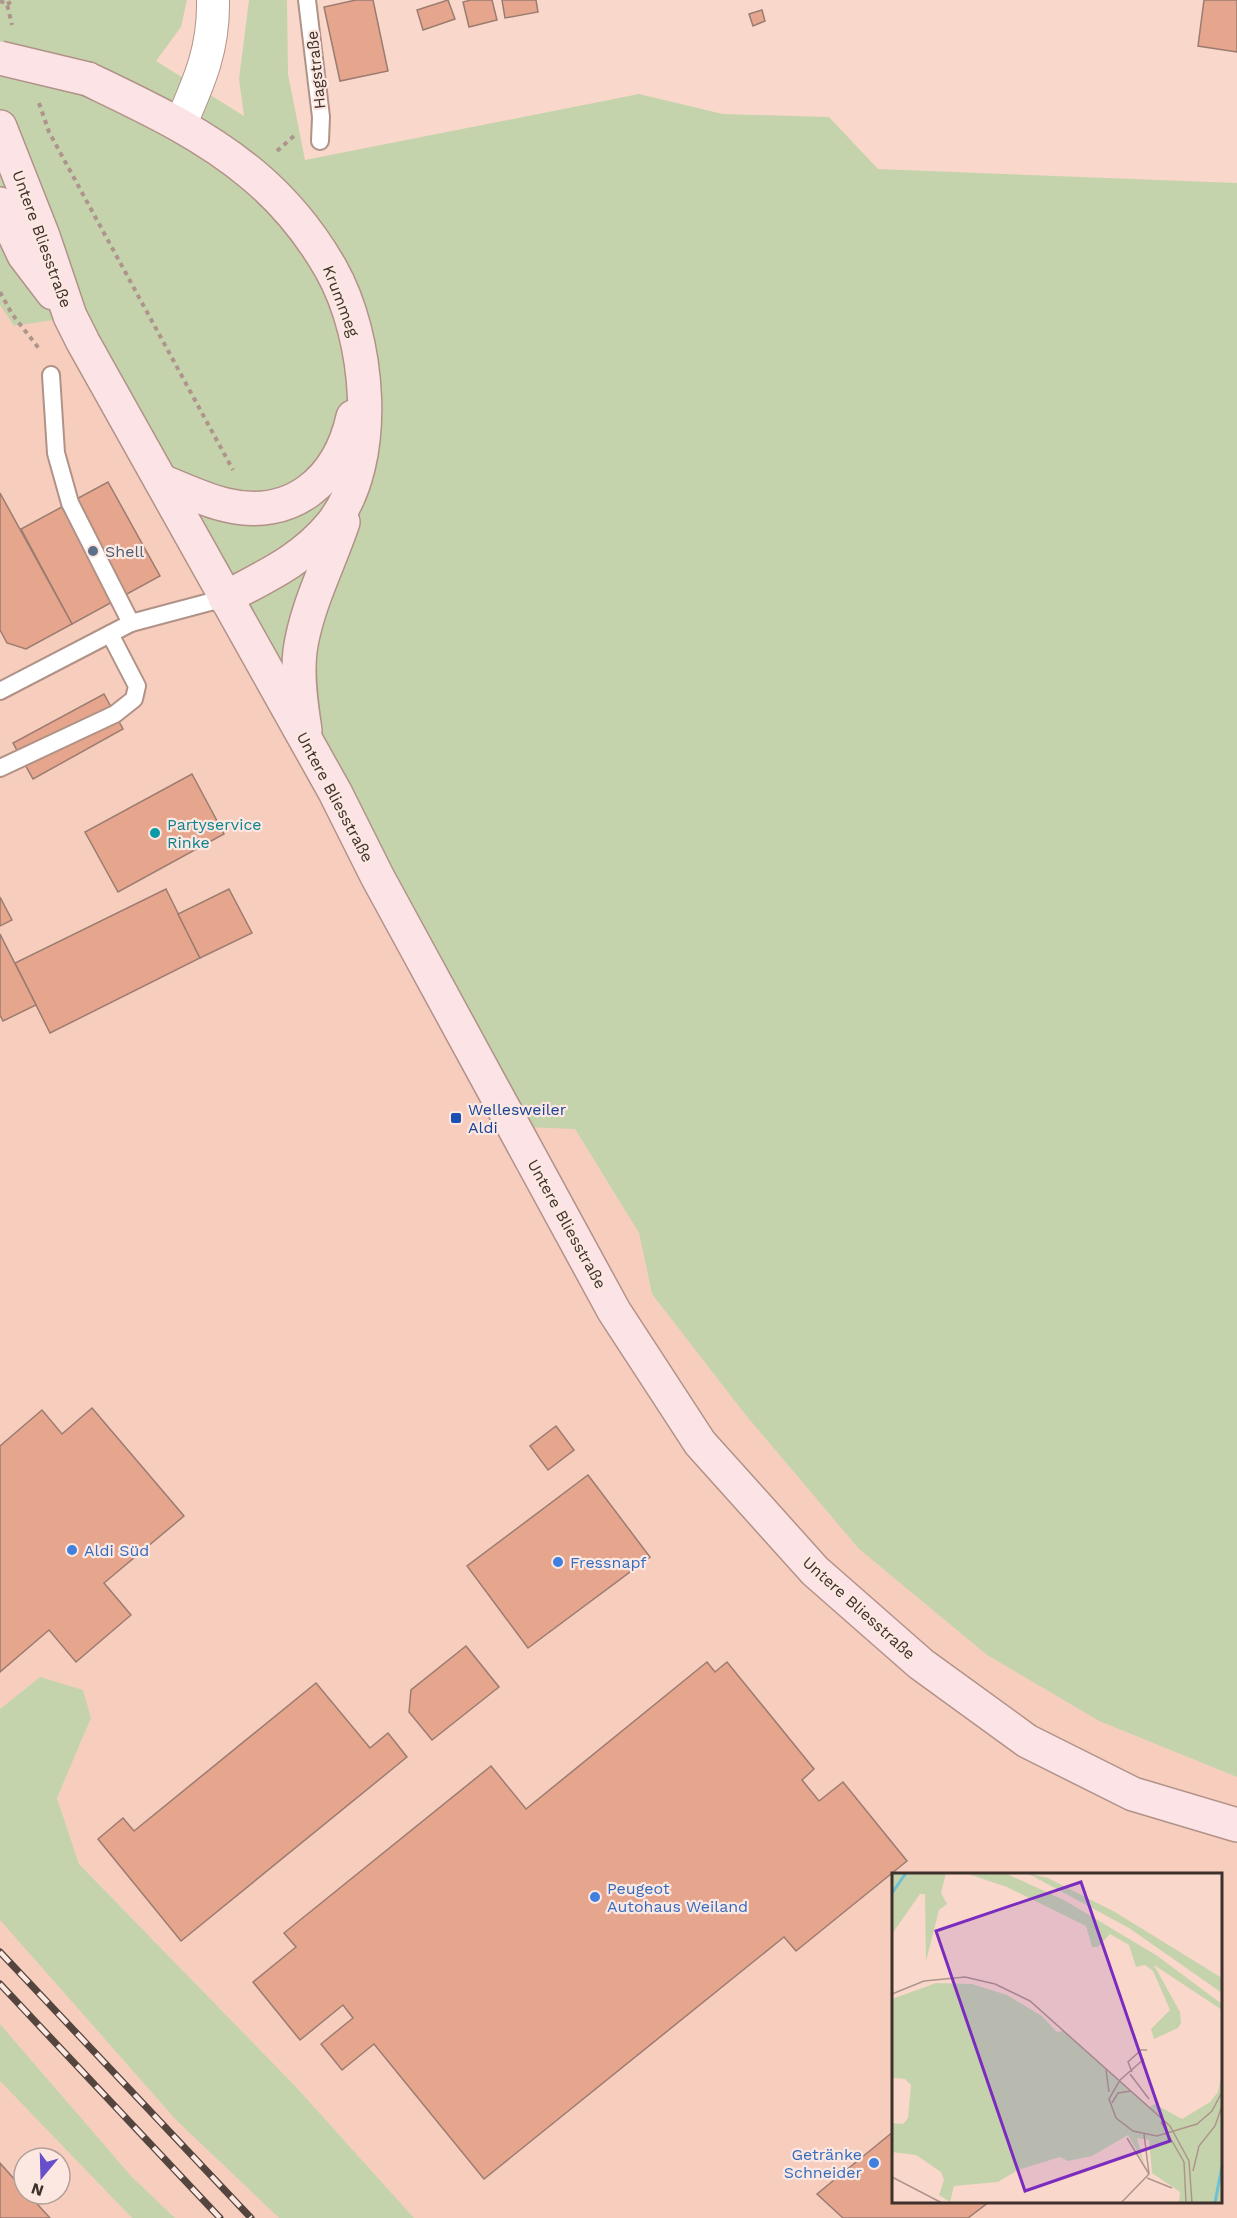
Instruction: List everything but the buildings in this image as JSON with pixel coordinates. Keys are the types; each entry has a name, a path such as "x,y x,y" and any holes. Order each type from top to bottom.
{"main road":[{"name":"Krummeg","path":"8,47 88,79 181,123 253,175 298,219 332,270 350,317 363,369 366,423 355,483 333,522 308,551 225,598"},
{"name":"Untere Bliesstraße","path":"0,127 44,236 70,316"},
{"name":"Untere Bliesstraße","path":"0,204 24,255 70,316 308,744 614,1311 700,1443 815,1571 921,1664 1017,1734 1133,1794 1237,1825"},
{"path":"161,481 225,505 254,509 274,507 308,494 332,470 350,429 363,369"},
{"path":"308,744 300,702 300,651 310,612 355,483"}],"street":[{"path":"181,123 204,72 214,30 213,0"}],"lane":[{"name":"Hagstraße","path":"307,0 321,117 320,141"},
{"path":"51,375 56,453 70,503 131,623"},
{"path":"0,691 131,623 225,598"},
{"path":"0,768 115,714 134,699 137,686 110,634"}],"path":[{"path":"0,1 7,4 15,0"},
{"path":"7,4 8,47"},
{"path":"38,99 49,132 254,509"},
{"path":"253,175 288,141 321,117"}],"shaded area":[{"path":"0,305 14,326 74,317 639,1233 652,1294 744,1413 859,1549 987,1655 1099,1721 1237,1777 1237,2218 414,2218 297,2088 79,1864 57,1798 91,1718 40,1677 0,1709"},
{"path":"0,1920 176,2120 279,2218 175,2218 132,2177 0,2024"},
{"path":"0,2081 63,2146 12,2146 12,2206 72,2206 72,2156 132,2218 0,2218"}],"green space":[{"path":"0,0 187,0 181,27 156,61 244,116 239,79 249,0 287,0 288,74 305,160 639,94 723,114 829,117 878,169 1237,183 1237,1777 1099,1721 987,1655 859,1549 744,1413 652,1294 639,1233 575,1129 524,1127 74,317 14,326 0,305"},
{"path":"40,1677 83,1690 91,1718 57,1798 79,1864 297,2088 414,2218 279,2218 176,2120 0,1920 0,1709"},
{"path":"0,2024 132,2177 175,2218 132,2218 72,2156 72,2146 63,2146 0,2081"}],"railway":[{"path":"0,1952 251,2218"},
{"path":"0,1984 220,2218"}],"place":[{"name":"Shell","path":"93,551"},
{"name":"Partyservice Rinke","path":"155,833"},
{"name":"Wellesweiler Aldi","path":"456,1118"},
{"name":"Aldi Süd","path":"72,1550"},
{"name":"Fressnapf","path":"558,1562"},
{"name":"Peugeot Autohaus Weiland","path":"595,1897"},
{"name":"Getränke Schneider","path":"874,2163"}]}
